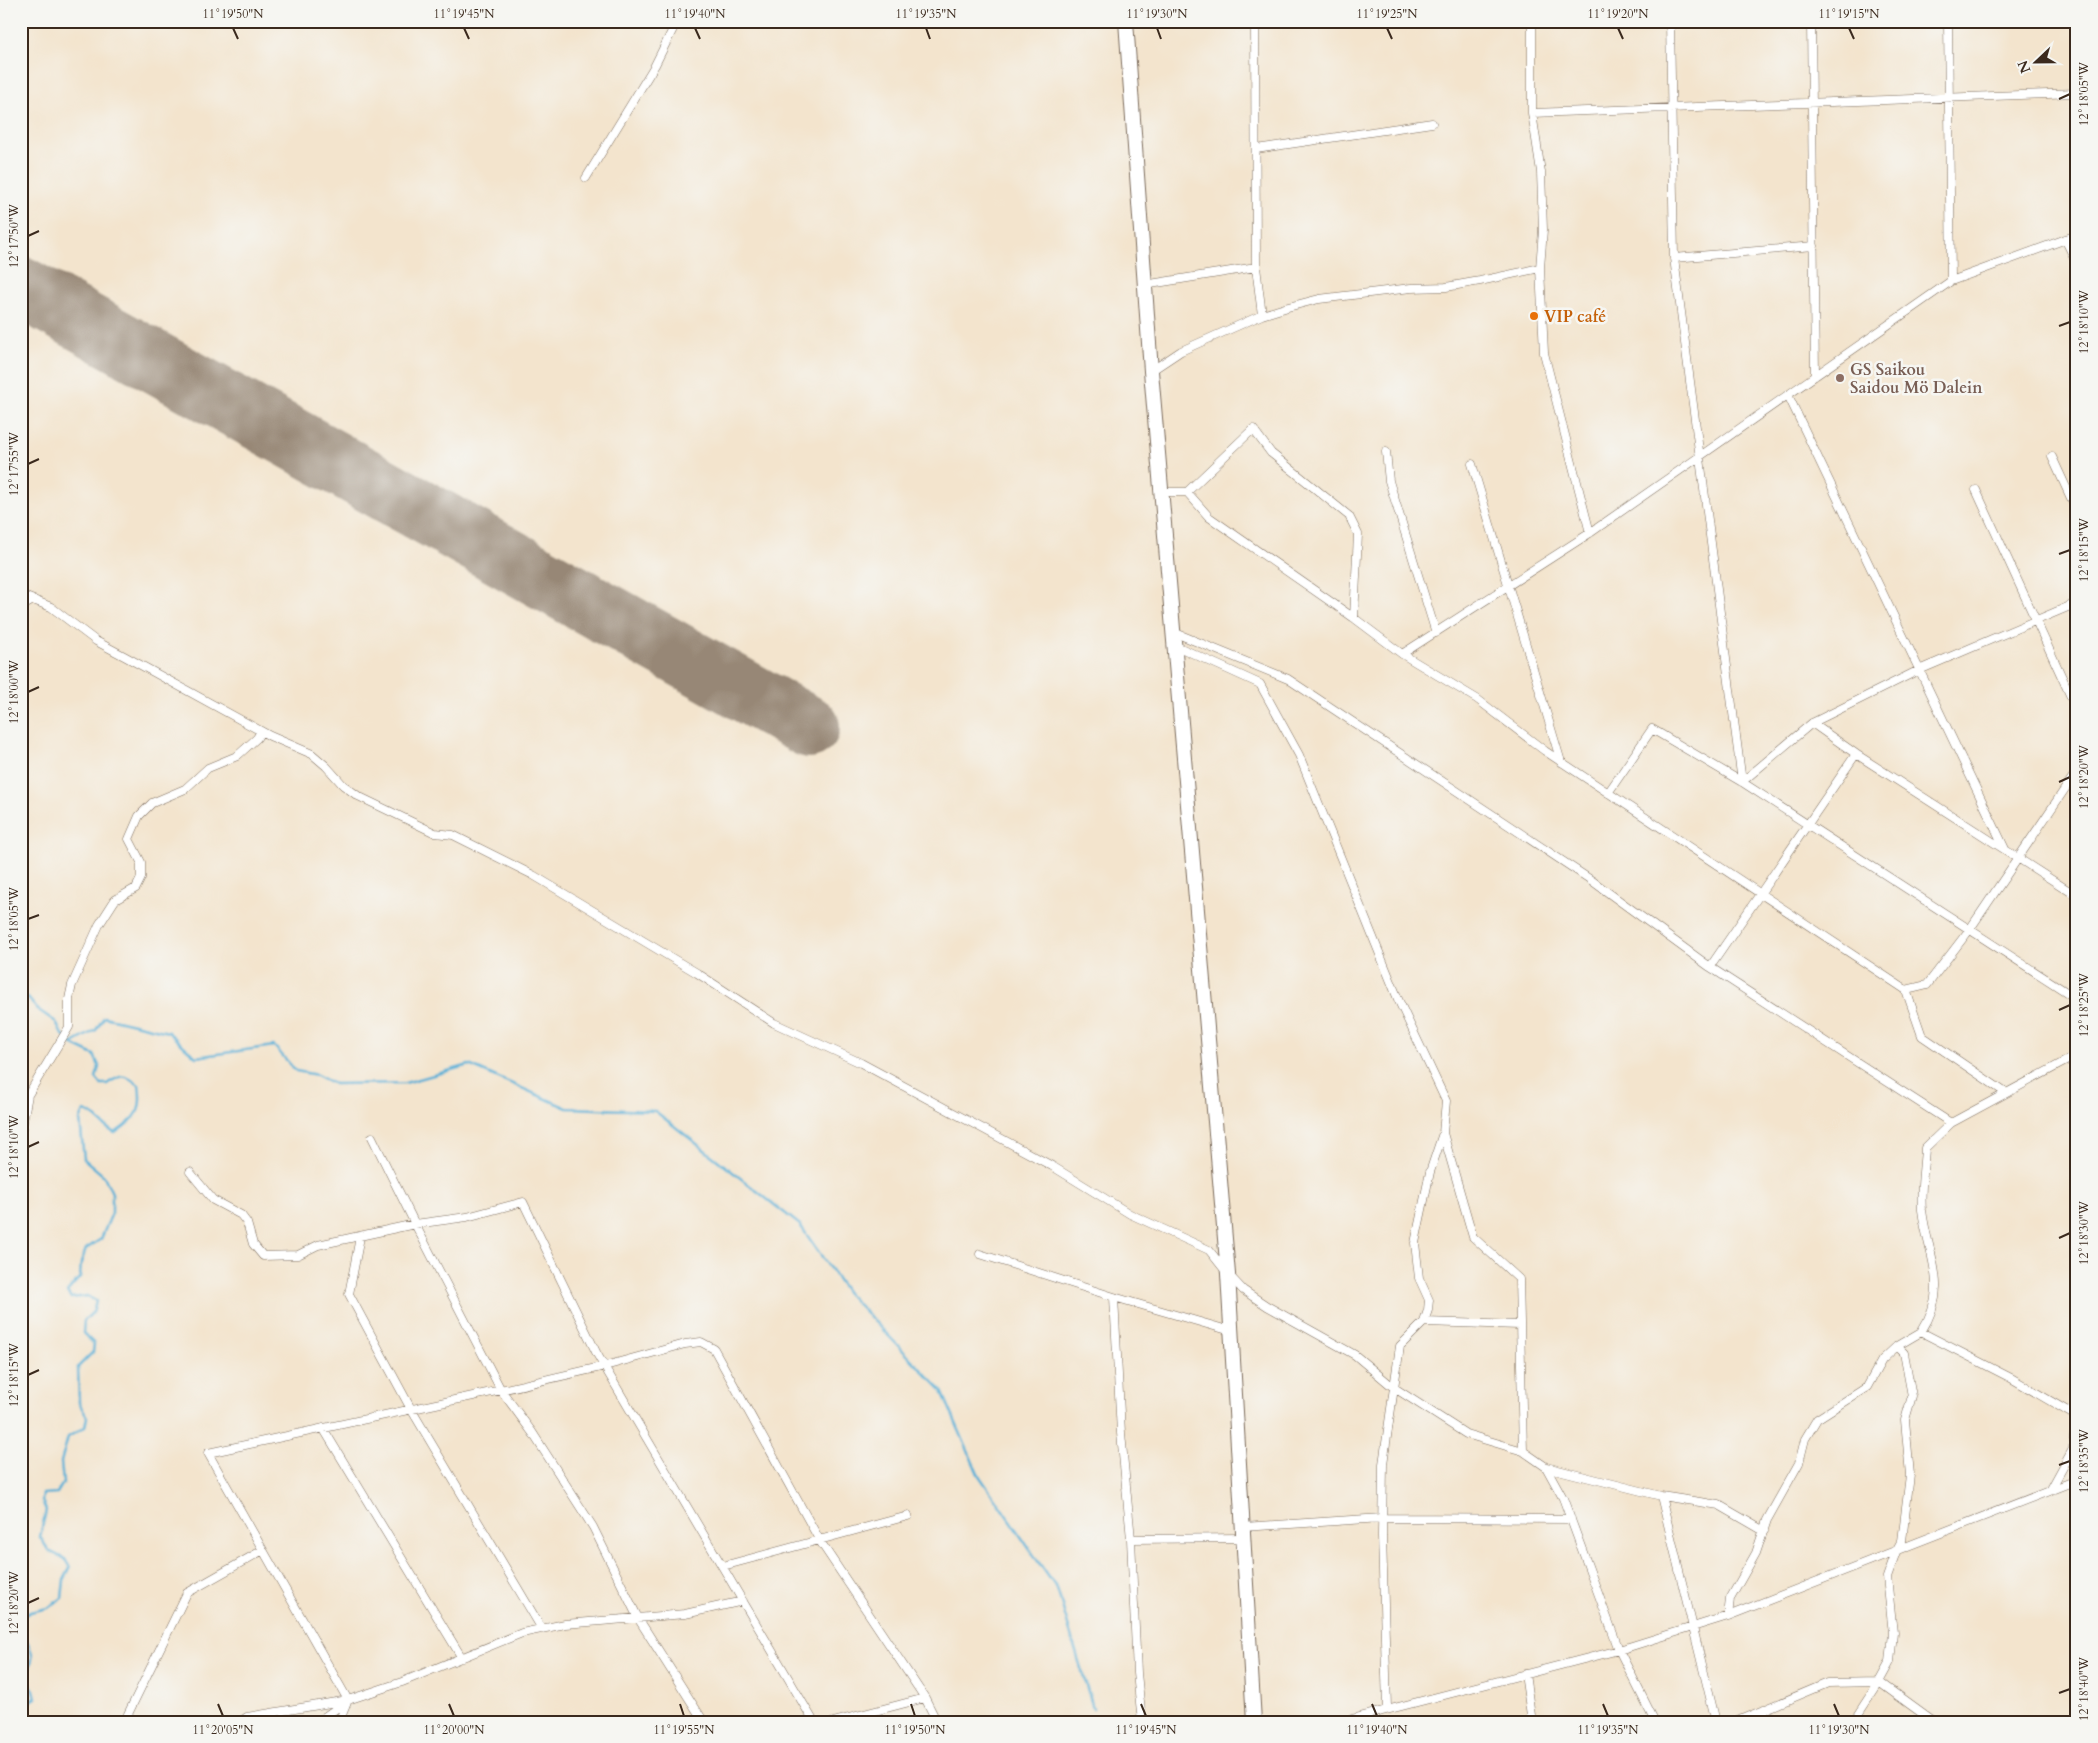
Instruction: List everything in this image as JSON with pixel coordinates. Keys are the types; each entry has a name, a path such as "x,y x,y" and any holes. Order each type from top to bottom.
{"highway":[{"path":"1126,21 1151,371 1228,1274 1254,1722"}],"street":[{"path":"586,178 655,65 678,21"},
{"path":"1255,21 1256,267 1262,315"},
{"path":"1532,21 1532,113 1541,172 1542,230 1540,268 1544,353 1590,533"},
{"path":"1670,21 1674,258 1742,782"},
{"path":"1811,21 1815,376"},
{"path":"1948,21 1951,282"},
{"path":"1532,113 2077,93"},
{"path":"1256,150 1432,123"},
{"path":"1402,654 1590,533 1951,282 2077,235"},
{"path":"2066,239 2077,263"},
{"path":"1674,258 1814,246"},
{"path":"1144,285 1256,267"},
{"path":"1151,371 1181,351 1262,315 1319,299 1410,288 1446,287 1540,268"},
{"path":"1788,395 2005,849"},
{"path":"1162,492 1187,492 1253,429 1271,452 1349,516 1358,534 1354,618"},
{"path":"1386,452 1389,481 1436,633"},
{"path":"2052,457 2077,511"},
{"path":"1472,464 1561,762"},
{"path":"1976,490 2077,710"},
{"path":"1187,492 1210,517 1402,654 1477,699 1561,762 1906,990 1922,1036 2006,1093"},
{"path":"21,595 51,607 96,641 261,731 312,754 326,766 342,785 358,796 436,833 454,835 533,875 697,974 774,1024 861,1063 1052,1166 1130,1214 1209,1250 1243,1290 1267,1306 1355,1355 1393,1387 1466,1434 1523,1451 1546,1467 1661,1496 1719,1505 1764,1531"},
{"path":"21,607 33,600"},
{"path":"1742,782 1812,723 1919,670 2077,603"},
{"path":"1174,638 1288,679 1591,880 1710,967 1951,1123"},
{"path":"1174,638 1260,684 1294,747 1398,999 1446,1101 1443,1133 1430,1172 1415,1243 1419,1278 1429,1300 1428,1310 1424,1322 1400,1346 1383,1464 1382,1518 1387,1708"},
{"path":"1812,723 1856,754 2077,896"},
{"path":"1608,793 1652,729 1742,782 2077,999"},
{"path":"21,1132 28,1095 69,1027 69,999 72,985 100,925 115,900 136,888 141,878 141,862 129,839 139,816 152,803 185,789 208,768 237,756 257,738 261,731"},
{"path":"1710,967 1856,754"},
{"path":"1906,990 1927,985 1970,930 2077,771"},
{"path":"1728,1616 1730,1599 1756,1553 1767,1520 1798,1463 1805,1439 1817,1418 1867,1387 1882,1360 1897,1346 1921,1332 1936,1302 1937,1285 1922,1208 1926,1148 1951,1123 2077,1055"},
{"path":"1443,1133 1473,1237 1519,1278 1523,1451"},
{"path":"372,1137 501,1390 532,1432 593,1527 638,1618 704,1722"},
{"path":"190,1172 213,1200 241,1215 248,1223 253,1244 263,1256 298,1255 318,1246 415,1224 467,1217 522,1202 605,1366 814,1722"},
{"path":"360,1237 349,1294 411,1409 542,1629"},
{"path":"980,1254 1114,1297 1231,1331"},
{"path":"1114,1297 1121,1433 1131,1539 1137,1673 1142,1722"},
{"path":"1424,1322 1520,1325"},
{"path":"1921,1332 2011,1378 2076,1416"},
{"path":"340,1722 348,1700 208,1453 501,1390 605,1366 685,1344 701,1342 714,1349 820,1541 925,1698 937,1722"},
{"path":"1853,1722 1890,1662 1892,1633 1887,1577 1902,1541 1910,1475 1905,1420 1912,1396 1904,1353 1897,1346"},
{"path":"2051,1489 2073,1449 2077,1406"},
{"path":"323,1428 462,1658"},
{"path":"1546,1467 1563,1498 1619,1650 1655,1722"},
{"path":"1340,1722 1387,1708 1619,1650 1728,1616 2077,1480"},
{"path":"1661,1496 1716,1722"},
{"path":"723,1566 908,1516"},
{"path":"1131,1539 1243,1533 1382,1518 1571,1519"},
{"path":"131,1722 128,1714 187,1593 263,1550"},
{"path":"240,1722 247,1716 348,1700 402,1682 522,1633 566,1624 685,1614 743,1601"},
{"path":"1525,1674 1532,1722"},
{"path":"1735,1722 1828,1683 1879,1682 1934,1722"},
{"path":"833,1722 925,1698"},
{"path":"317,1722 348,1700"},
{"path":"1764,1709 1766,1722"}],"waterway":[{"path":"21,998 28,998 37,1009 56,1022 60,1031 71,1044 94,1055 99,1066 96,1078 101,1084 107,1084 116,1078 127,1077 139,1085 140,1094 137,1114 129,1123 115,1133 88,1112 84,1111 80,1120 84,1159 104,1176 112,1193 112,1213 101,1239 86,1249 81,1263 80,1277 67,1292 71,1298 87,1296 96,1301 93,1312 84,1321 83,1333 94,1344 93,1352 78,1367 79,1403 87,1417 85,1427 68,1437 61,1462 63,1483 57,1493 43,1494 42,1501 46,1510 40,1537 49,1551 65,1559 70,1568 64,1580 62,1598 48,1608 30,1612 22,1617 21,1621"},
{"path":"71,1044 96,1030 104,1017 168,1032 196,1057 274,1046 296,1071 317,1075 334,1084 405,1083 469,1065 567,1108 655,1111 800,1225 847,1293 942,1391 978,1474 1057,1589 1093,1708"},
{"path":"21,1630 32,1654 31,1664 25,1678 34,1690 36,1698 21,1707"}],"runway":[{"path":"21,287 809,727"}],"place":[{"name":"VIP café","path":"1534,316"},
{"name":"GS Saikou Saidou Mö Dalein","path":"1840,378"}]}
